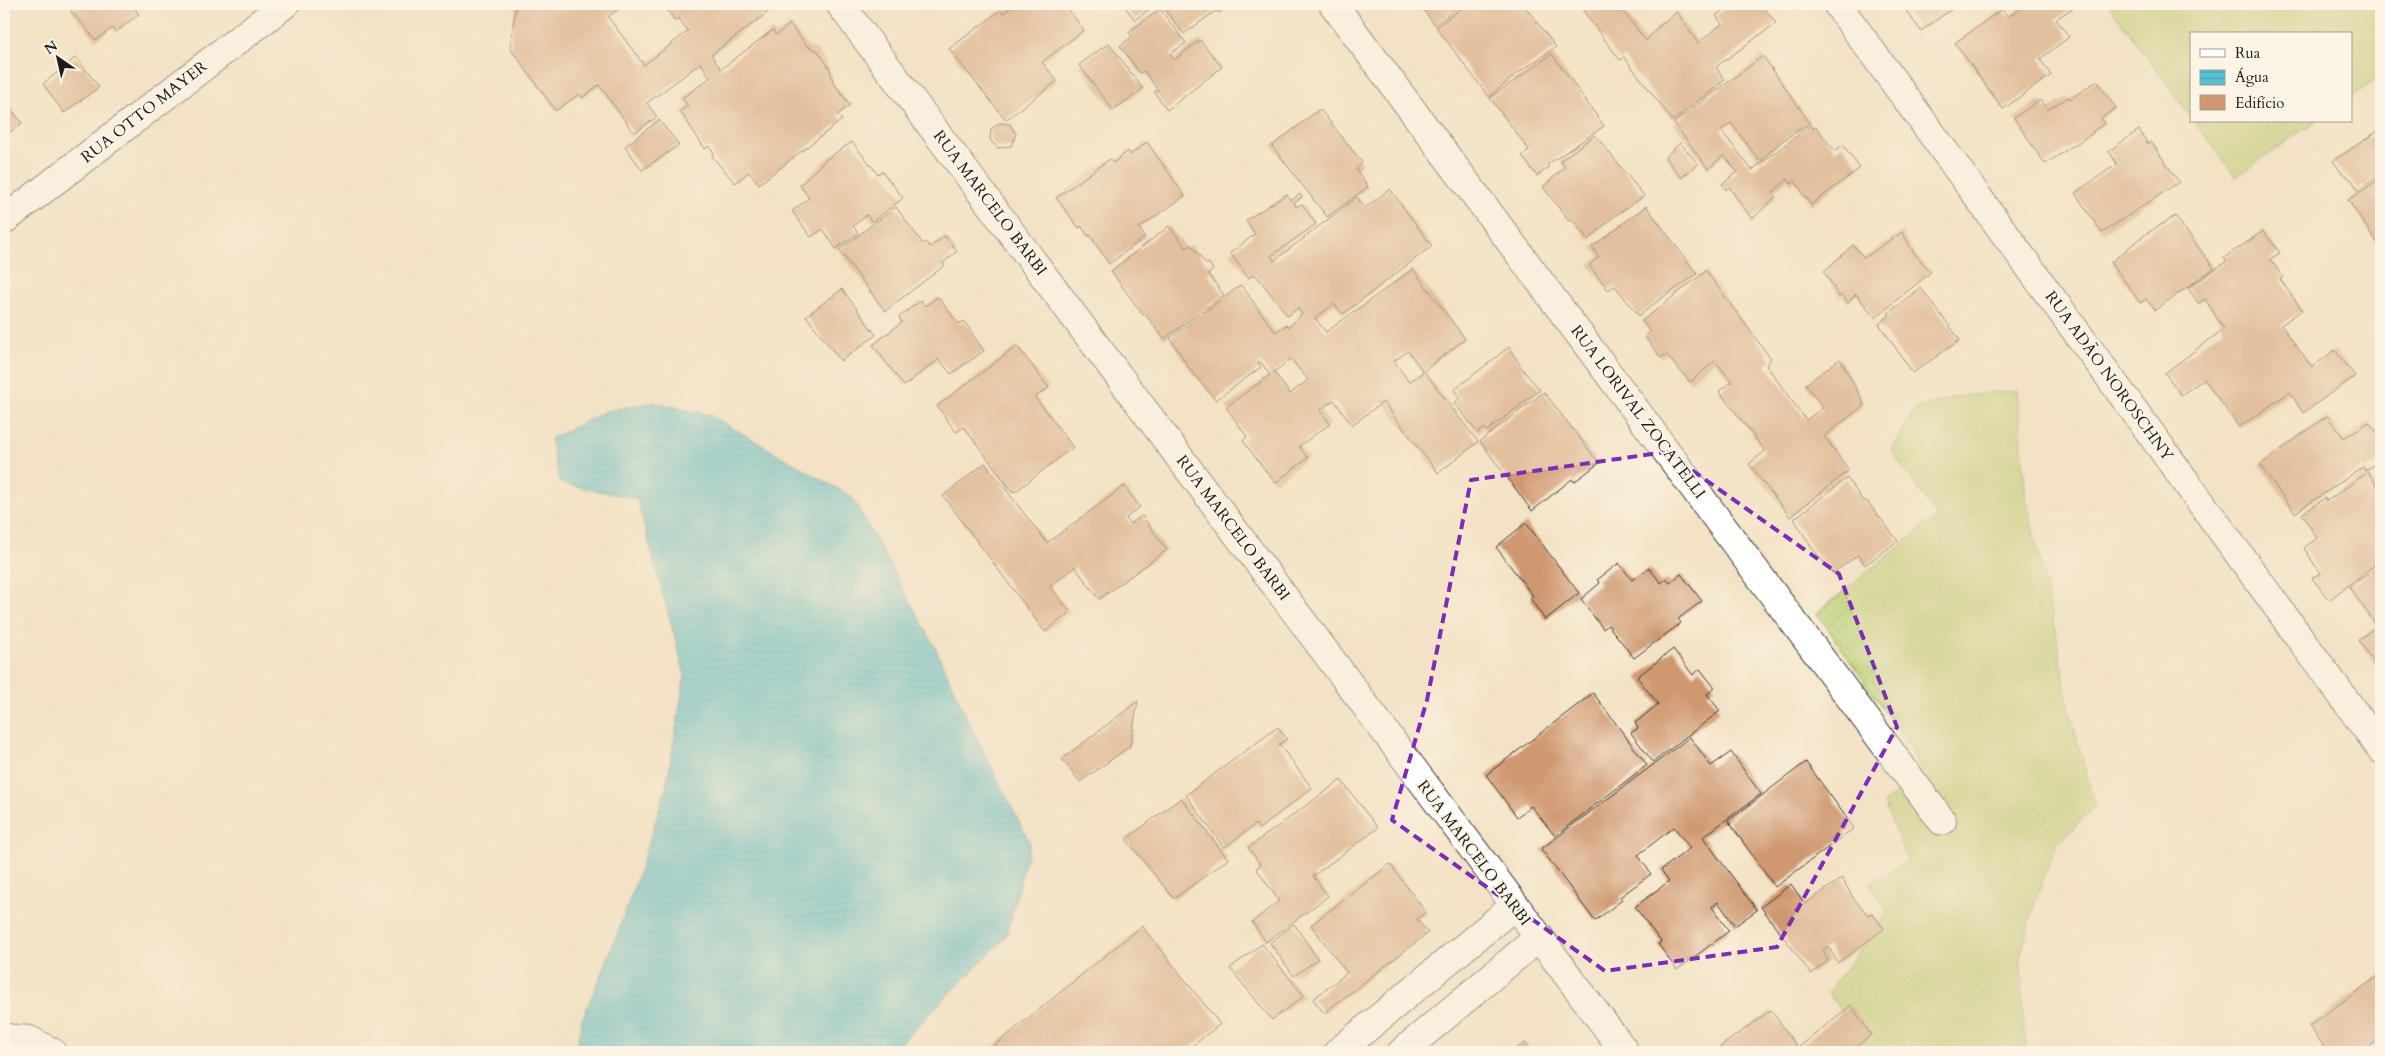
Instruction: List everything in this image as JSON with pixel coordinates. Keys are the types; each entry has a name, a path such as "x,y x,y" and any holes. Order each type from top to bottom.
{"street":[{"name":"RUA OTTO MAYER","path":"4,220 284,4"},
{"name":"RUA MARCELO BARBI","path":"840,4 1625,1052"},
{"name":"RUA LORIVAL ZOCATELLI","path":"1333,4 1942,821"},
{"name":"RUA ADÃO NOROSCHNY","path":"1837,4 2381,749"},
{"path":"1338,1052 1514,906"},
{"path":"1402,1052 1538,938"},
{"path":"4,1038 29,1040 52,1052"}],"highlighted area":[{"path":"1666,452 1839,574 1897,727 1777,947 1605,971 1392,820 1427,700 1471,480"}],"green space":[{"path":"2108,4 2381,4 2381,76 2352,96 2352,32 2190,32 2190,116"},
{"path":"2195,122 2315,122 2236,177"},
{"path":"2017,390 2026,498 2056,633 2069,709 2095,806 2056,846 2035,901 2021,954 2023,1026 2027,1052 1841,1052 1854,1029 1828,993 1887,912 1870,884 1908,861 1884,803 1922,773 1912,750 1817,613 1937,516 1891,450 1916,408 1959,396"}],"water":[{"path":"654,402 710,415 852,497 935,647 969,723 1030,843 1006,937 892,1052 576,1052 582,1019 604,969 634,888 666,788 685,675 637,499 560,483 550,439 606,411"}],"building":[{"path":"80,4 141,4 135,9 139,14 116,32 112,28 96,40 71,11"},
{"path":"516,4 626,4 608,17 644,65 688,31 679,18 675,21 663,4 779,4 711,55 721,69 773,30 776,35 790,24 807,46 818,51 830,69 833,82 850,105 837,115 842,120 759,184 749,172 735,183 712,156 714,153 709,146 705,149 680,111 688,106 682,98 710,78 701,63 647,103 657,117 634,133 599,85 582,98 579,94 556,111 510,48"},
{"path":"1016,4 1064,4 1084,30 1042,62 1057,81 1006,120 949,49 1001,10 1003,13"},
{"path":"1123,4 1156,4 1135,20"},
{"path":"1161,4 1231,4 1219,13 1217,10 1184,34"},
{"path":"1419,4 1462,4 1435,25"},
{"path":"1467,4 1523,4 1556,47 1518,73 1489,97 1436,27"},
{"path":"1578,4 1618,4 1646,41 1658,27 1677,12 1698,43 1722,24 1716,15 1732,4 1761,4 1776,23 1716,67 1725,80 1673,121 1624,57 1620,60"},
{"path":"1901,4 1959,4 1921,31"},
{"path":"2027,4 2079,4 2056,19 2069,37 2040,59 2051,75 2003,109 1955,43 2002,9 2008,17"},
{"path":"1160,9 1186,43 1170,54 1174,60 1200,40 1222,67 1167,110 1154,92 1158,90 1144,71 1140,73 1120,46 1132,37 1129,32"},
{"path":"1109,43 1143,89 1113,110 1079,65"},
{"path":"1552,54 1604,126 1547,165 1549,167 1537,176 1522,156 1529,150 1490,98"},
{"path":"1763,56 1810,123 1782,141 1760,161 1731,123 1721,130 1752,170 1811,125 1813,129 1816,127 1835,151 1843,145 1860,168 1811,205 1795,181 1791,184 1788,179 1773,192 1776,197 1752,219 1729,187 1726,190 1722,184 1737,172 1724,155 1708,169 1674,123"},
{"path":"76,57 99,87 64,113 43,84"},
{"path":"2097,81 2116,108 2101,118 2105,123 2093,133 2045,164 2014,118 2040,100 2047,110 2069,97 2070,99"},
{"path":"4,100 22,123 4,137"},
{"path":"1320,109 1362,163 1356,169 1368,187 1327,217 1272,146"},
{"path":"659,120 679,145 642,170 625,146"},
{"path":"999,123 1010,124 1016,134 1011,146 998,148 990,140 991,129"},
{"path":"2381,129 2381,175 2358,190 2352,180 2341,172 2333,161"},
{"path":"2139,130 2148,144 2151,142 2179,182 2102,233 2075,193 2117,164 2109,151"},
{"path":"1595,135 1644,196 1612,218 1588,240 1572,219 1569,221 1543,187 1565,167 1560,161"},
{"path":"852,142 878,174 882,171 903,198 872,222 867,215 853,226 858,233 836,249 823,229 811,237 792,211 809,198 800,185 825,160"},
{"path":"1147,142 1185,196 1139,228 1145,237 1109,264 1090,235 1088,236 1081,226 1079,228 1056,198 1110,159 1113,163 1128,151 1130,155"},
{"path":"1680,143 1698,164 1681,178 1665,157"},
{"path":"2381,178 2381,248 2348,200"},
{"path":"1390,189 1432,246 1343,314 1334,304 1315,318 1326,332 1413,269 1465,339 1424,371 1478,442 1438,473 1383,402 1352,425 1334,400 1320,410 1330,424 1299,446 1308,458 1275,483 1243,441 1247,437 1226,407 1270,375 1261,362 1258,363 1261,367 1216,400 1191,371 1170,338 1241,285 1275,332 1286,325 1289,327 1302,314 1298,308 1288,316 1255,274 1249,278 1230,253 1255,234 1246,220 1287,194 1291,201 1300,194 1302,197 1294,203 1296,207 1302,204 1316,224 1271,256 1274,261 1357,197 1365,208","holes":["1408,351 1423,372 1409,382 1394,361","1291,359 1308,380 1290,394 1274,372"]},
{"path":"1646,206 1697,274 1639,316 1615,286 1608,290 1589,265 1599,257 1592,247"},
{"path":"896,207 923,244 926,242 930,247 945,236 957,251 943,263 944,266 885,311 839,250"},
{"path":"2175,216 2214,268 2155,310 2146,299 2140,303 2111,262 2146,234"},
{"path":"1169,226 1186,248 1191,245 1206,264 1209,263 1213,270 1208,274 1224,295 1164,339 1145,314 1143,315 1111,271"},
{"path":"2263,231 2280,253 2270,259 2283,277 2280,279 2302,310 2281,325 2312,367 2335,350 2355,376 2303,413 2290,392 2239,427 2204,379 2181,395 2165,373 2224,329 2205,299 2198,303 2188,288 2227,261 2224,258"},
{"path":"1902,232 1914,253 1931,272 1875,318 1856,294 1848,303 1842,295 1839,297 1824,271 1853,245 1864,258"},
{"path":"1706,271 1771,359 1766,365 1806,420 1823,408 1806,384 1840,359 1863,401 1863,406 1824,436 1849,470 1790,517 1749,464 1765,451 1719,391 1732,382 1724,372 1715,361 1690,382 1666,354 1661,358 1645,337 1650,332 1642,321"},
{"path":"1921,288 1960,340 1913,373 1879,324 1890,315 1888,313"},
{"path":"842,289 876,335 841,361 806,316"},
{"path":"938,297 959,324 964,321 984,351 951,374 939,359 904,386 873,345 902,322 899,317 920,301 925,306"},
{"path":"1017,346 1049,388 1035,397 1073,447 1015,492 1011,490 964,427 956,432 937,406"},
{"path":"1509,347 1523,370 1540,390 1487,431 1484,428 1478,433 1454,403 1460,398 1454,390"},
{"path":"1544,392 1599,463 1574,482 1572,479 1532,511 1480,441"},
{"path":"2327,416 2344,438 2369,422 2381,437 2381,459 2365,471 2363,467 2295,513 2260,465"},
{"path":"985,463 1047,543 1124,486 1140,507 1126,518 1130,524 1142,516 1167,550 1099,599 1075,567 1050,586 1070,612 1045,632 943,496"},
{"path":"2368,472 2381,491 2381,560 2329,600 2312,578 2320,573 2304,548 2317,538 2302,514 2325,498 2327,501"},
{"path":"1847,478 1863,501 1867,501 1898,541 1865,565 1858,555 1833,573 1812,548 1794,519"},
{"path":"1526,523 1579,593 1545,620 1530,598 1533,596 1496,547"},
{"path":"1619,563 1632,580 1649,568 1661,583 1666,579 1670,583 1681,574 1702,601 1678,619 1681,623 1634,658 1608,625 1603,629 1581,599 1600,583 1597,580"},
{"path":"2381,565 2381,667 2379,669 2358,640 2377,626 2349,587"},
{"path":"1673,649 1693,675 1700,669 1715,688 1707,694 1720,711 1653,762 1631,733 1638,728 1635,723 1658,704 1637,677"},
{"path":"1593,693 1647,765 1555,836 1531,806 1517,817 1486,775"},
{"path":"1138,701 1130,746 1080,782 1062,759"},
{"path":"1278,727 1287,739 1279,744 1312,788 1259,829 1256,824 1224,848 1186,795"},
{"path":"1690,737 1711,766 1731,752 1761,794 1703,837 1757,910 1735,926 1718,902 1712,907 1729,931 1677,970 1658,944 1661,942 1635,907 1669,881 1661,870 1690,848 1674,827 1638,855 1651,874 1620,897 1622,900 1595,921 1541,849"},
{"path":"1806,762 1854,828 1775,887 1728,821"},
{"path":"1341,780 1378,828 1313,876 1328,896 1266,942 1252,922 1279,901 1256,868 1261,865 1248,848"},
{"path":"1181,798 1228,859 1174,899 1126,839"},
{"path":"1390,864 1426,912 1417,919 1428,933 1324,1013 1313,999 1347,973 1311,925"},
{"path":"1842,878 1853,898 1868,915 1872,913 1884,929 1838,963 1828,946 1823,950 1828,961 1811,974 1761,907 1791,884 1805,904"},
{"path":"1294,924 1318,959 1294,976 1270,943"},
{"path":"1142,926 1220,1024 1185,1052 992,1052 989,1050"},
{"path":"1262,944 1304,996 1272,1020 1230,968"},
{"path":"2381,974 2381,1038 2362,1052 2328,1052 2309,1026"},
{"path":"1851,1005 1871,1035 1850,1052 1713,1052 1771,1010 1798,1048"},
{"path":"1525,1043 1532,1052 1511,1052"}]}
